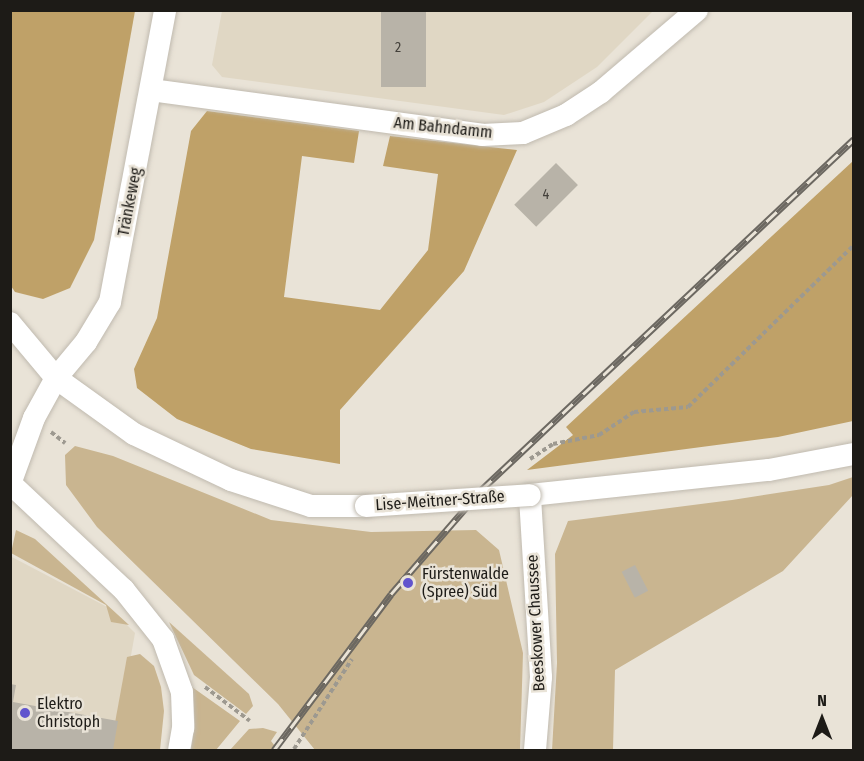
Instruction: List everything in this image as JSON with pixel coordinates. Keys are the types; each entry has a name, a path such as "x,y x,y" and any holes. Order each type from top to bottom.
{"street":[{"name":"Tränkeweg","path":"11,484 26,432 56,378 86,342 110,302 165,10"},
{"name":"Am Bahndamm","path":"151,90 482,135 523,133 566,115 601,92 697,10"},
{"name":"Lise-Meitner-Straße","path":"10,322 56,378 134,434 231,480 311,506 366,506 530,495 769,470 854,454"},
{"path":"11,484 124,590 163,639 182,692 183,728 179,750"},
{"name":"Beeskower Chaussee","path":"530,495 541,677 535,750"}],"path":[{"path":"530,459 553,444 598,435 634,412 688,407 854,245"},
{"path":"294,749 352,659"},
{"path":"195,680 250,722"}],"shaded area":[{"path":"11,10 135,11 94,240 70,288 43,299 15,292 11,286"},
{"path":"222,11 653,11 597,67 544,102 504,115 222,77 212,65"},
{"path":"207,111 359,131 354,163 302,156 284,297 380,310 428,250 438,174 383,166 390,136 517,150 464,271 340,410 340,464 251,449 177,419 137,388 134,369 157,318 191,131"},
{"path":"853,161 853,421 778,437 527,470 573,435 566,427"},
{"path":"75,446 113,456 271,520 371,532 476,530 499,550 523,653 520,750 315,750 278,704 97,527 66,485 65,455"},
{"path":"853,477 853,495 783,571 615,670 613,750 552,750 557,663 555,554 568,521 732,500 829,485"},
{"path":"16,530 35,539 129,625 111,622 106,605 11,553"},
{"path":"10,556 111,609 135,633 114,750 11,750"},
{"path":"169,622 249,694 253,706 246,714 194,675"},
{"path":"140,654 154,666 161,687 164,711 160,750 110,750 127,657"},
{"path":"192,687 240,721 216,750 191,750 195,724"},
{"path":"263,728 277,732 271,741 278,750 230,750 249,729"}],"building":[{"path":"381,10 426,10 426,87 381,87"},
{"path":"556,163 578,185 536,227 514,205"},
{"path":"635,565 648,591 635,598 622,572"},
{"path":"10,684 16,685 13,702 118,721 113,750 10,750"}],"railway":[{"path":"274,750 391,594 481,490 854,139"}],"place":[{"name":"Fürstenwalde (Spree) Süd","path":"408,583"},
{"name":"Elektro Christoph","path":"25,713"}]}
